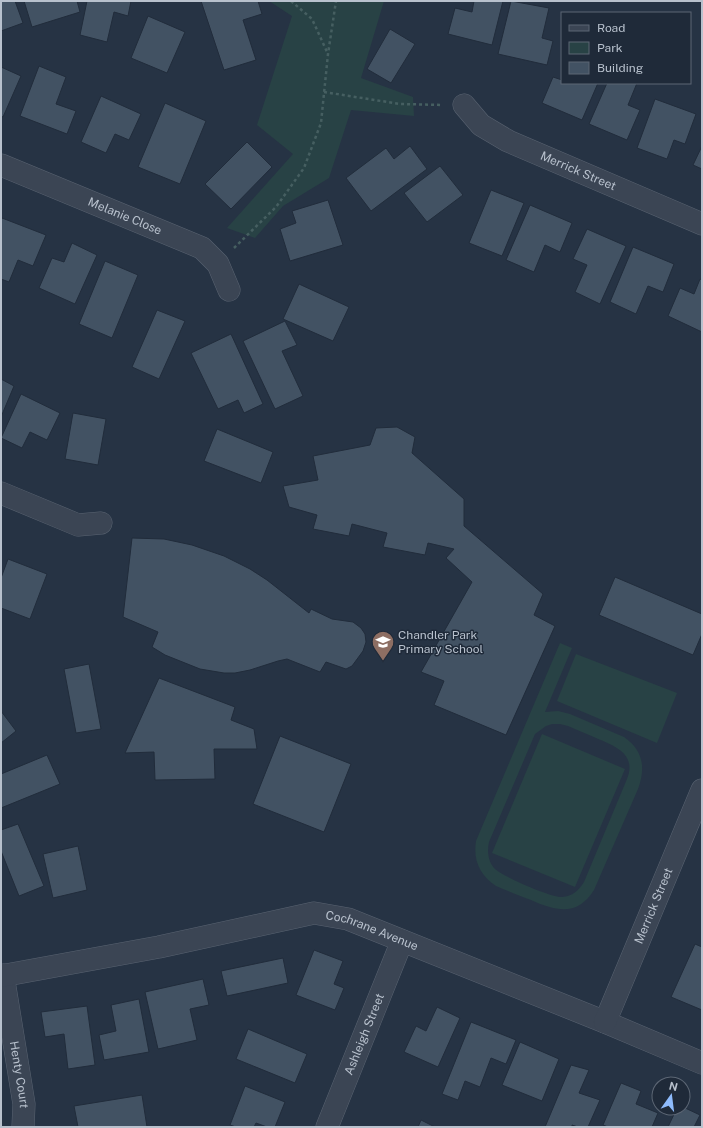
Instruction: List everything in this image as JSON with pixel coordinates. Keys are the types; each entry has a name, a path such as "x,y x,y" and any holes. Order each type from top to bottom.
{"street":[{"name":"Merrick Street","path":"464,105 481,125 508,142 702,224"},
{"name":"Melanie Close","path":"1,165 202,248 218,264 229,290"},
{"path":"1,493 78,525 101,523"},
{"name":"Merrick Street","path":"605,1022 702,790"},
{"name":"Cochrane Avenue","path":"2,976 159,947 314,913 348,919 605,1022 702,1063"},
{"name":"Ashleigh Street","path":"327,1127 402,941"},
{"name":"Henty Court","path":"2,976 24,1104 23,1127"}],"path":[{"path":"291,1 312,19 328,54"},
{"path":"218,264 276,207 304,168 321,123 328,54 336,1"},
{"path":"324,92 400,104 464,105"}],"green space":[{"path":"269,1 384,1 361,78 413,97 414,116 351,110 329,178 283,206 255,238 227,228 293,154 257,125 292,16"},
{"path":"560,643 572,648 545,712 558,711 570,714 624,737 639,754 642,767 642,774 638,789 594,890 587,899 573,908 557,909 500,888 490,882 479,867 475,848 476,841","holes":["560,724 568,726 617,748 627,757 629,763 627,779 584,882 575,892 569,896 562,897 548,894 516,881 499,872 492,865 488,852 489,842 535,734 546,726"]},
{"path":"576,654 677,693 657,743 557,701"},
{"path":"542,734 625,769 575,887 492,853"}],"building":[{"path":"1,1 15,1 23,23 1,31"},
{"path":"24,1 77,1 80,12 32,27"},
{"path":"87,1 131,1 128,16 114,12 107,42 80,35"},
{"path":"201,1 258,1 262,14 243,20 256,60 224,70"},
{"path":"474,1 503,1 492,45 448,34 455,8 472,12"},
{"path":"511,1 549,8 542,38 553,41 547,65 498,54"},
{"path":"148,16 185,32 167,73 131,58"},
{"path":"390,29 415,44 391,83 367,69"},
{"path":"39,66 66,77 56,104 76,111 67,134 20,116"},
{"path":"1,67 21,76 3,117 1,116"},
{"path":"553,77 561,80 561,84 598,84 582,120 542,103"},
{"path":"607,84 637,84 628,105 640,110 627,140 589,124"},
{"path":"101,96 141,114 129,140 115,134 106,153 81,142"},
{"path":"655,99 696,114 685,144 674,140 667,159 637,148"},
{"path":"165,103 206,121 180,184 138,167"},
{"path":"247,142 272,167 231,209 205,184"},
{"path":"410,146 427,169 371,211 346,178 386,148 394,159"},
{"path":"702,146 702,169 693,165"},
{"path":"440,166 463,195 427,222 404,193"},
{"path":"491,190 524,203 502,256 469,243"},
{"path":"328,200 343,245 290,261 280,229 296,223 292,211"},
{"path":"530,205 572,223 560,252 545,245 534,272 506,260"},
{"path":"2,218 46,235 33,266 18,260 9,282 1,279"},
{"path":"587,229 626,246 600,304 575,292 587,265 573,259"},
{"path":"72,243 97,255 75,304 39,288 52,258 64,262"},
{"path":"633,247 674,264 663,292 648,286 636,314 610,302"},
{"path":"105,261 138,275 112,338 79,324"},
{"path":"700,279 702,280 702,332 668,316 680,288 694,294"},
{"path":"299,284 349,307 333,341 283,319"},
{"path":"157,310 185,321 159,379 132,367"},
{"path":"285,321 297,345 282,351 303,396 275,409 243,341"},
{"path":"231,334 263,404 244,413 238,400 218,409 191,353"},
{"path":"1,379 14,386 1,417"},
{"path":"21,394 60,413 47,440 30,432 22,448 1,438"},
{"path":"73,413 106,419 98,465 65,459"},
{"path":"397,427 415,437 412,453 464,499 464,526 543,594 534,615 555,626 506,735 434,705 444,681 421,672 472,582 446,558 454,549 428,543 425,555 383,547 387,533 352,524 349,536 313,529 317,515 289,507 283,486 318,480 313,456 370,445 376,428"},
{"path":"217,429 273,452 261,483 204,461"},
{"path":"132,538 164,539 192,545 224,556 250,569 267,580 309,613 311,609 332,619 353,622 361,628 365,634 366,642 363,651 352,666 346,669 326,662 320,672 287,659 250,670 235,673 224,673 200,669 165,655 152,647 158,632 123,617"},
{"path":"8,559 47,574 30,619 1,608 1,578"},
{"path":"615,577 702,614 702,634 693,655 599,615"},
{"path":"89,664 101,729 76,733 64,669"},
{"path":"159,678 235,707 231,720 254,729 257,749 214,749 215,779 155,780 154,752 125,753"},
{"path":"1,711 16,731 1,743"},
{"path":"280,736 351,764 324,832 253,804"},
{"path":"47,755 60,784 1,808 1,774"},
{"path":"18,824 44,886 19,896 1,851 1,830"},
{"path":"78,846 87,890 53,898 43,854"},
{"path":"695,944 702,947 702,1010 671,997"},
{"path":"314,950 343,961 334,984 344,988 335,1010 296,995"},
{"path":"283,958 288,983 227,996 221,971"},
{"path":"203,979 209,1005 190,1009 197,1040 158,1049 145,992"},
{"path":"139,999 149,1052 104,1060 99,1035 116,1031 111,1005"},
{"path":"87,1006 95,1065 68,1069 64,1034 45,1037 41,1012"},
{"path":"437,1007 460,1018 438,1067 404,1052 416,1026 426,1031"},
{"path":"471,1022 516,1040 506,1064 491,1058 480,1087 465,1081 458,1100 442,1094"},
{"path":"248,1029 307,1054 295,1083 236,1059"},
{"path":"520,1042 559,1059 542,1101 502,1085"},
{"path":"571,1065 589,1070 579,1093 600,1100 588,1127 578,1127 572,1125 572,1127 545,1127"},
{"path":"621,1083 641,1091 636,1104 651,1110 651,1116 657,1116 652,1127 608,1127 603,1125"},
{"path":"245,1086 285,1102 275,1127 267,1127 256,1123 254,1127 236,1127 230,1125"},
{"path":"142,1095 147,1127 78,1127 74,1106"},
{"path":"691,1111 700,1115 694,1127 668,1127 673,1116 691,1116"},
{"path":"421,1120 435,1127 418,1127"}],"place":[{"name":"Chandler Park Primary School","path":"383,662"}]}
